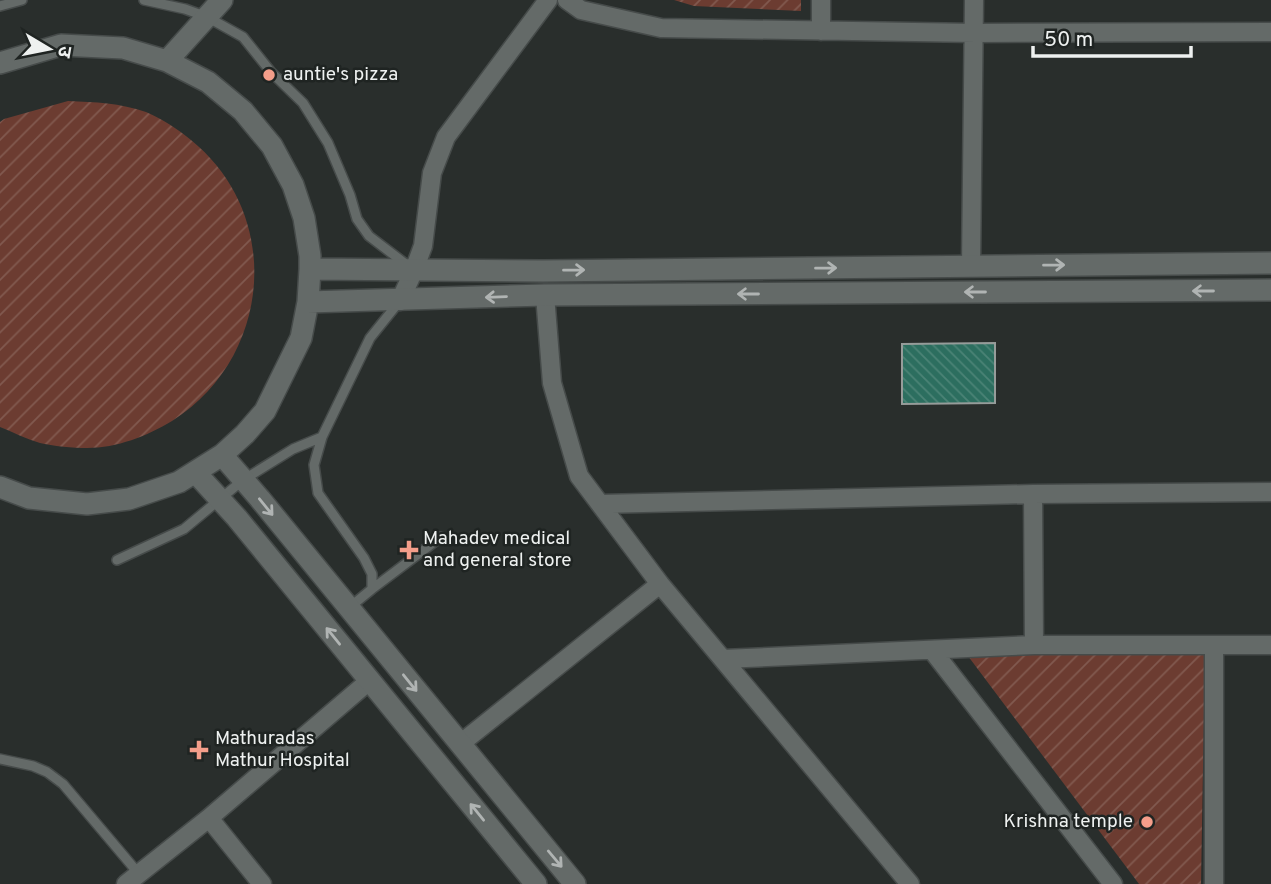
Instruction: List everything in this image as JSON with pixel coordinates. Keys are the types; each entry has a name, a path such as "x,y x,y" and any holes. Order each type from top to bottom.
{"street":[{"path":"167,61 222,0"},
{"path":"400,301 423,246 432,173 446,136 548,0"},
{"path":"566,0 581,10 661,28 975,33 1271,32"},
{"path":"821,0 821,31"},
{"path":"971,266 974,0"},
{"path":"0,63 61,45 123,48 167,61 208,82 243,111 272,146 293,185 304,218 310,256 308,302 301,338 265,411 245,435 222,455 179,482 129,499 87,504 29,498 0,487"},
{"path":"310,269 543,271 1271,263"},
{"path":"308,302 545,295 1271,290"},
{"path":"545,295 552,383 579,476 660,584 910,884"},
{"path":"222,455 575,884"},
{"path":"195,472 536,884"},
{"path":"600,504 1033,494 1271,492"},
{"path":"1033,494 1034,645"},
{"path":"460,744 660,584"},
{"path":"723,659 1034,645 1271,645"},
{"path":"1214,645 1214,884"},
{"path":"932,650 1113,884"},
{"path":"133,879 209,818 369,681"},
{"path":"209,818 262,884"}],"lane":[{"path":"0,6 22,0"},
{"path":"144,0 208,17 243,37 271,72 303,103 328,143 357,219 369,236 414,270"},
{"path":"372,589 372,574 365,558 318,493 314,465 322,437 370,338 400,301"},
{"path":"117,560 184,528 243,480 293,449 322,437"},
{"path":"349,608 441,537"},
{"path":"0,760 33,766 63,784 133,879"}],"shaded area":[{"path":"674,0 801,0 801,11 694,6"},
{"path":"68,101 136,109 170,124 186,136 221,171 241,207 252,245 254,285 246,324 230,361 205,394 172,421 152,432 98,447 76,448 45,444 0,427 0,122"},
{"path":"1205,652 1201,884 1139,884 968,656"}],"building":[{"path":"995,343 995,403 902,404 902,344"}],"place":[{"name":"auntie's pizza","path":"269,75"},
{"name":"Mahadev medical and general store","path":"409,550"},
{"name":"Mathuradas Mathur Hospital","path":"199,750"},
{"name":"Krishna temple","path":"1147,822"}]}
